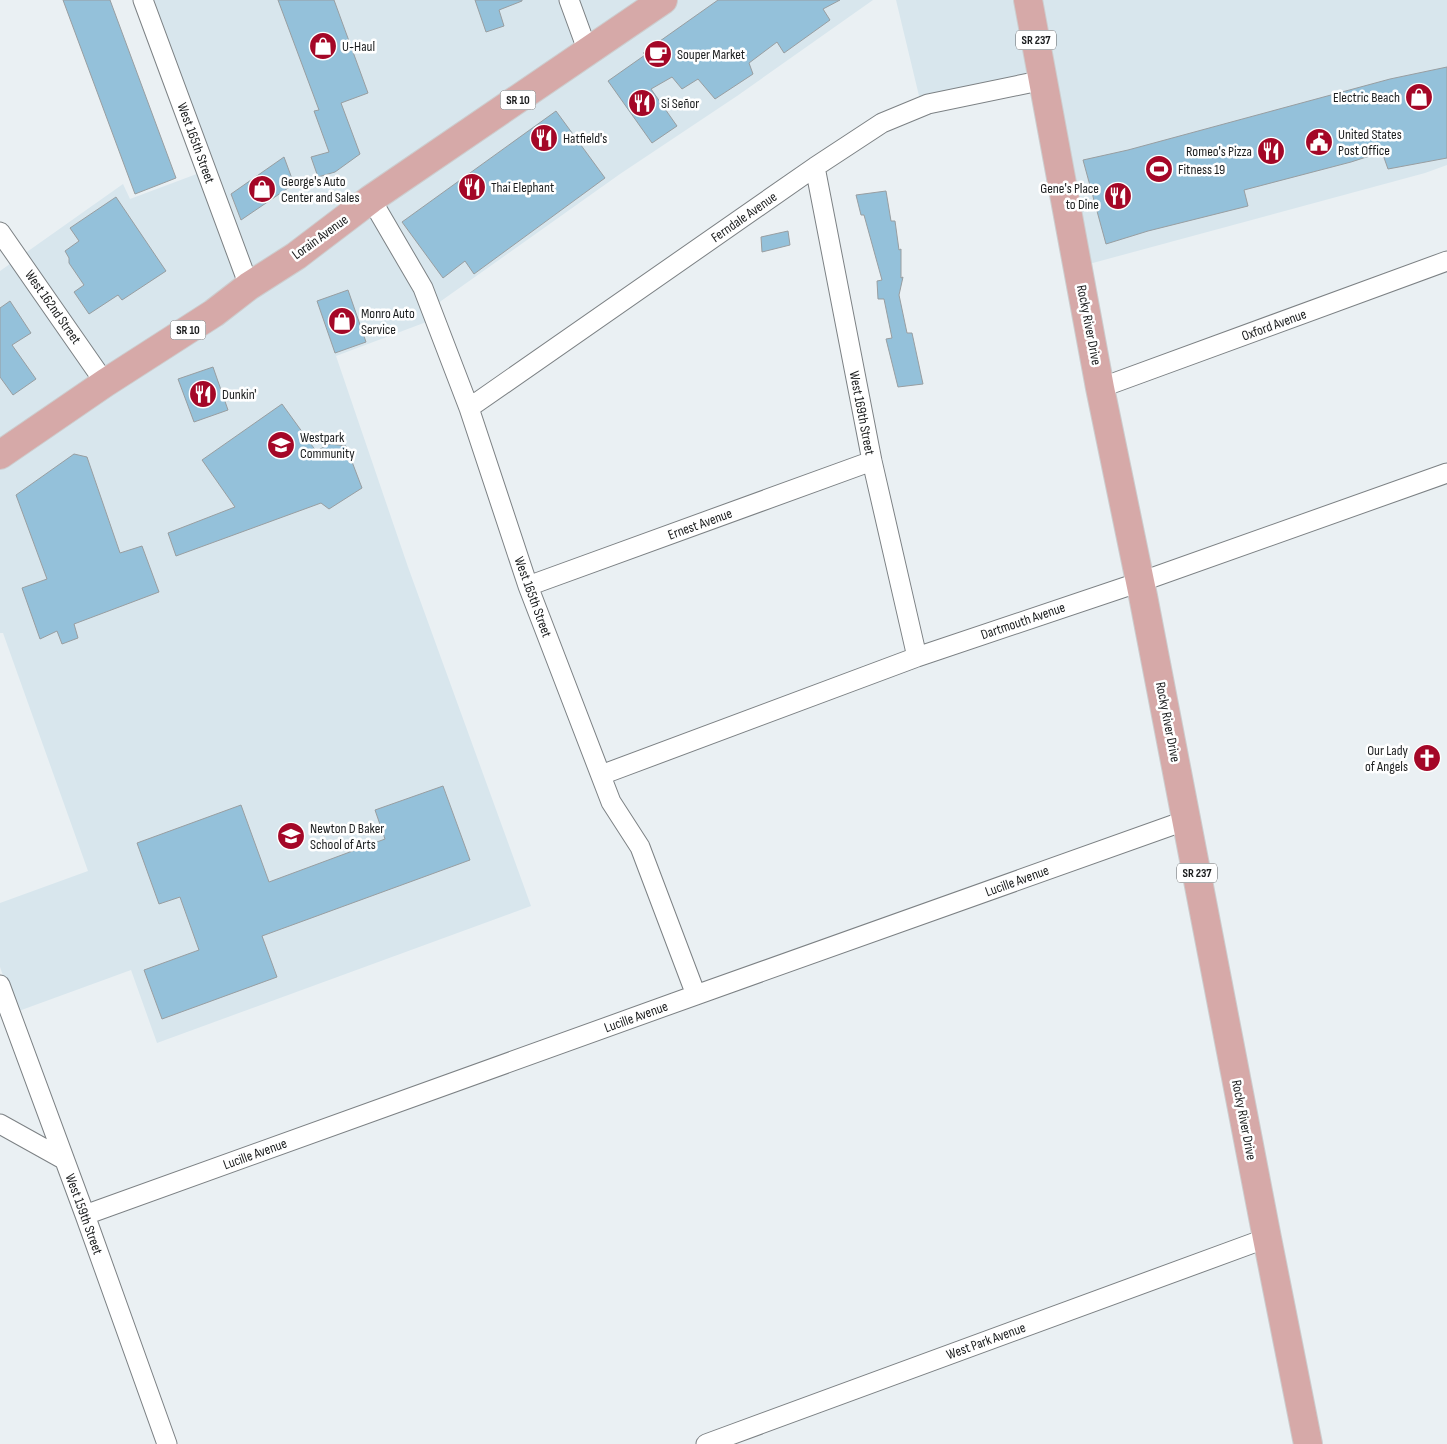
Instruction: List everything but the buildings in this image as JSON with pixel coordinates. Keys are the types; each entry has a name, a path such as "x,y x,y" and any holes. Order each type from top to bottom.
{"main road":[{"name":"Lorain Avenue","path":"0,455 105,383 214,313 249,286 296,256 371,199 663,0"},
{"name":"Rocky River Drive","path":"1028,0 1100,388 1187,820 1308,1444"}],"street":[{"name":"West 165th Street","path":"143,0 249,286"},
{"path":"569,0 588,52"},
{"name":"Ferndale Avenue","path":"469,408 815,167 882,123 928,104 1044,80"},
{"name":"West 169th Street","path":"815,167 872,462 917,657"},
{"name":"West 165th Street","path":"371,199 423,288 469,408 528,586 611,802 640,847 696,995"},
{"name":"West 162nd Street","path":"0,232 105,383"},
{"name":"Oxford Avenue","path":"1100,388 1447,261"},
{"name":"Ernest Avenue","path":"528,586 872,462"},
{"name":"Dartmouth Avenue","path":"601,775 917,657 1140,582 1447,473"},
{"name":"Lucille Avenue","path":"85,1215 1187,820"},
{"name":"West 159th Street","path":"0,985 167,1444"},
{"path":"0,1124 64,1159"},
{"name":"West Park Avenue","path":"706,1444 1267,1238"}],"shaded area":[{"path":"148,0 873,0 737,96 620,174 434,306 413,281 429,321 336,356 408,567 531,906 157,1043 131,970 16,1012 0,967 0,903 88,871 3,633 0,633 0,271 123,184 130,199 210,169"},
{"path":"896,0 1023,0 1037,76 920,100"},
{"path":"1028,0 1447,0 1447,165 1425,173 1078,267"}],"place":[{"name":"U-Haul","path":"323,46"},
{"name":"Souper Market","path":"658,54"},
{"name":"Electric Beach","path":"1419,97"},
{"name":"Si Señor","path":"642,103"},
{"name":"Hatfield's","path":"544,138"},
{"name":"United States Post Office","path":"1319,142"},
{"name":"Romeo's Pizza","path":"1271,151"},
{"name":"Fitness 19","path":"1159,169"},
{"name":"Thai Elephant","path":"472,187"},
{"name":"George's Auto Center and Sales","path":"262,189"},
{"name":"Gene's Place to Dine","path":"1118,196"},
{"name":"Monro Auto Service","path":"342,321"},
{"name":"Dunkin'","path":"203,394"},
{"name":"Westpark Community","path":"281,445"},
{"name":"Our Lady of Angels","path":"1427,758"},
{"name":"Newton D Baker School of Arts","path":"291,836"}]}
